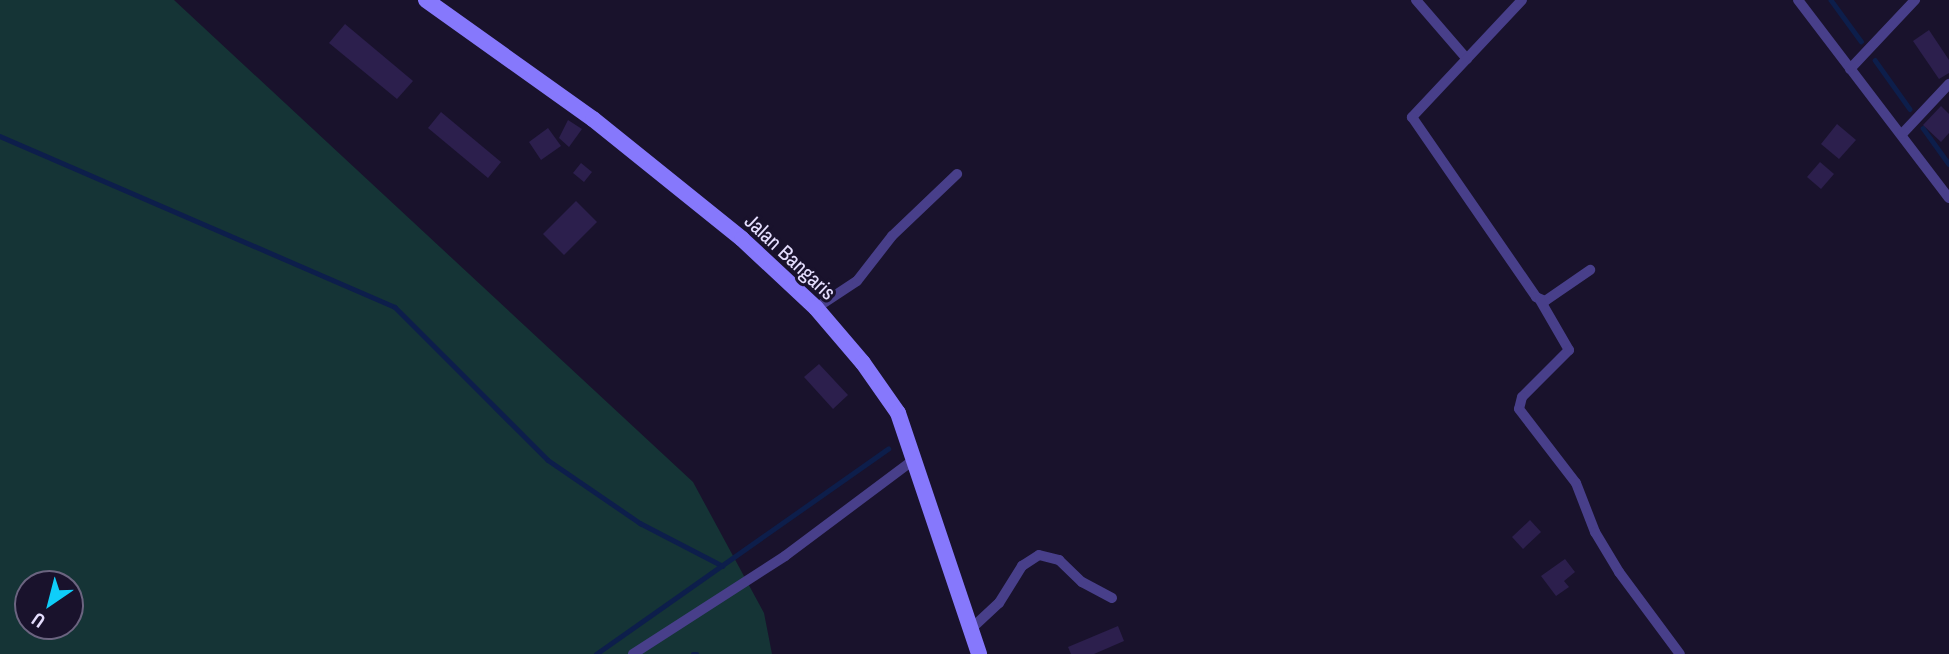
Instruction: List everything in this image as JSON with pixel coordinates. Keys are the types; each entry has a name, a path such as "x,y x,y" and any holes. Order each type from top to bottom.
{"street":[{"name":"Jalan Bangaris","path":"426,0 656,169 742,239 816,308 894,402 979,654"},
{"path":"1416,0 1467,60"},
{"path":"1522,0 1412,117 1462,196 1540,300 1569,351 1522,397 1518,409 1576,483 1595,532 1619,572 1680,654"},
{"path":"1798,0 1949,198"},
{"path":"1850,69 1915,0"},
{"path":"1902,134 1949,84"},
{"path":"816,308 857,281 892,236 957,174"},
{"path":"1540,300 1552,297 1590,270"},
{"path":"633,654 785,556 912,461"},
{"path":"972,628 999,603 1023,566 1039,555 1059,560 1083,582 1112,598"}],"green space":[{"path":"0,0 174,0 693,482 764,613 772,654 0,654"}],"building":[{"path":"345,24 413,81 397,99 329,43"},
{"path":"1929,30 1949,60 1949,73 1939,79 1913,41"},
{"path":"1941,106 1949,114 1949,133 1941,142 1923,125"},
{"path":"441,112 501,162 488,178 428,128"},
{"path":"568,120 582,129 569,147 559,138"},
{"path":"1837,124 1856,140 1839,159 1821,144"},
{"path":"548,128 561,146 541,160 529,142"},
{"path":"1820,162 1834,174 1821,189 1807,177"},
{"path":"581,163 592,172 584,182 573,173"},
{"path":"576,201 597,222 564,255 543,234"},
{"path":"819,364 848,395 833,409 804,377"},
{"path":"1530,520 1541,532 1523,549 1512,537"},
{"path":"1565,559 1575,572 1564,581 1569,587 1556,596 1541,576"},
{"path":"1118,626 1124,641 1094,654 1071,654 1068,647"}],"waterway":[{"path":"1831,0 1861,41"},
{"path":"1875,60 1910,109"},
{"path":"1923,128 1949,164"},
{"path":"0,136 395,307 548,460 640,523 723,566"},
{"path":"596,654 888,449"}]}
